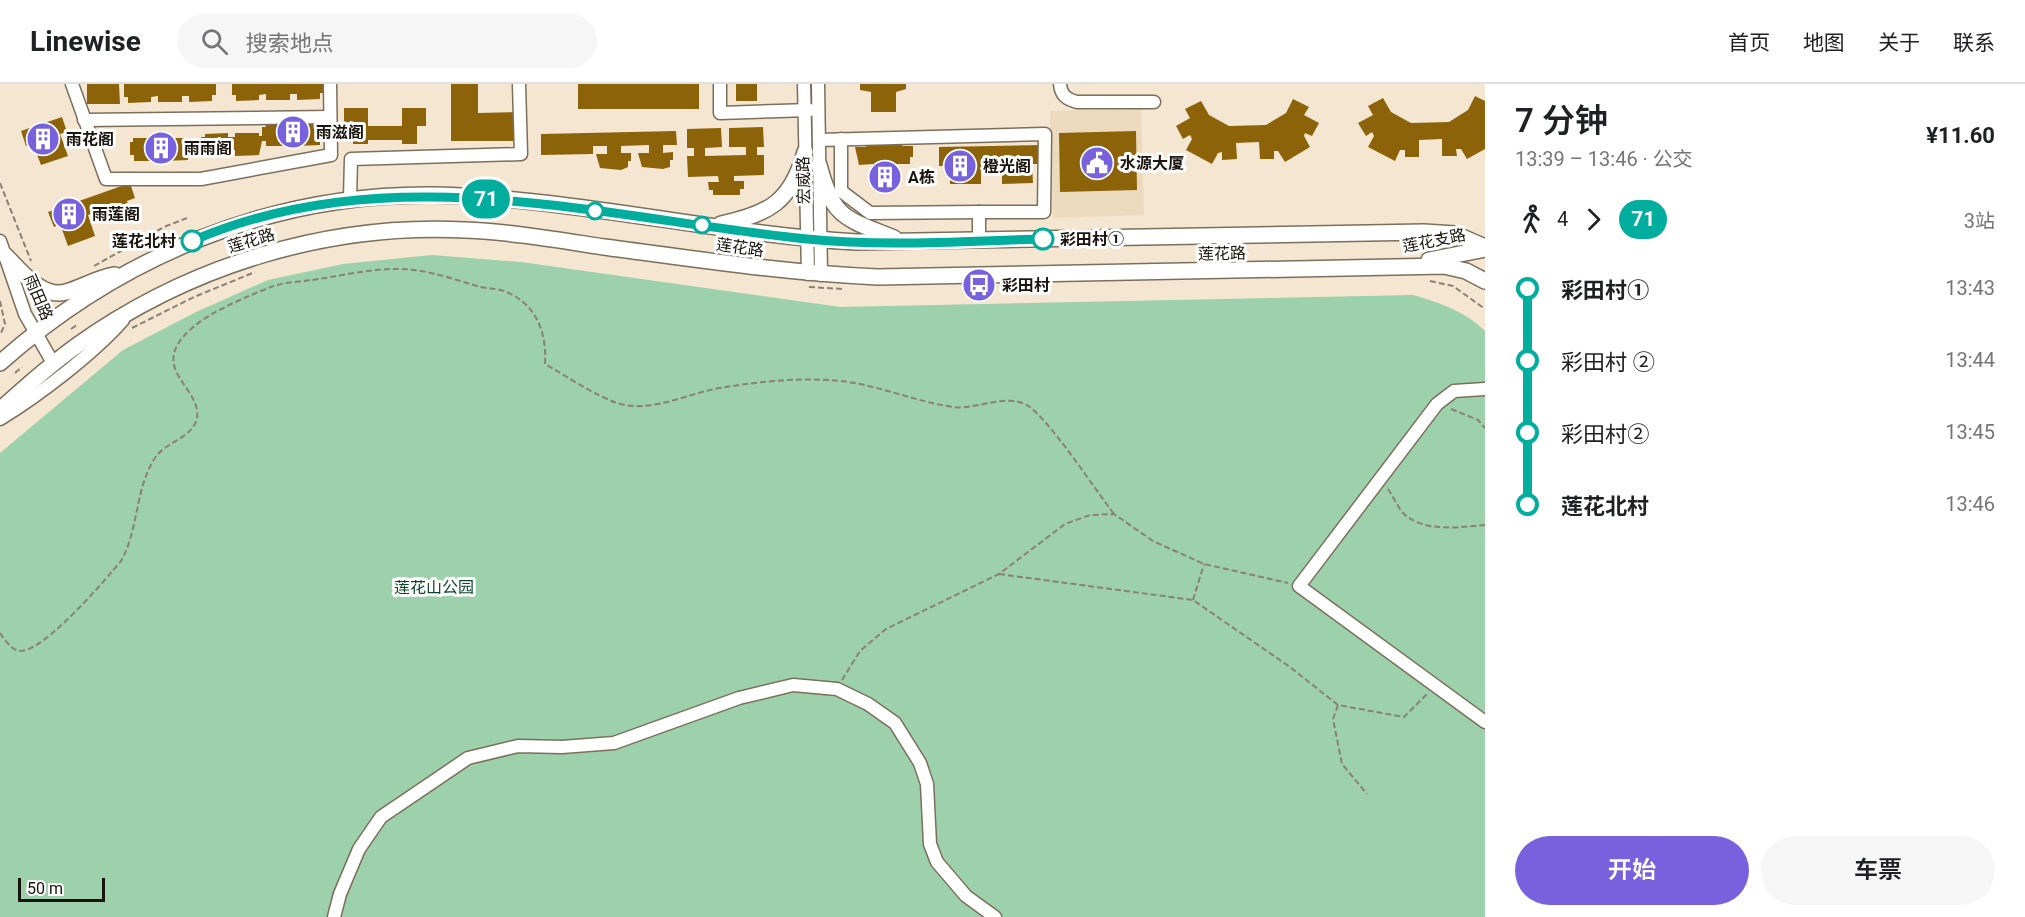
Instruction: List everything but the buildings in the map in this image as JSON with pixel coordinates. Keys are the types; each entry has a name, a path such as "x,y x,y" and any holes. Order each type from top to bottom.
{"main road":[{"path":"710,226 759,215 777,204 795,178 805,152"},
{"path":"819,165 829,196 840,213 863,227 902,242"},
{"name":"莲花路","path":"0,363 36,333 126,273 172,249 234,225 281,212 350,199 466,197 814,239 902,242 1424,232 1455,234 1485,248"},
{"name":"莲花路","path":"0,410 53,363 132,310 188,282 277,250 338,237 401,230 496,232 810,278 1444,266 1466,271 1485,282"},
{"path":"2,248 36,284 51,292 67,292 82,284 126,273"},
{"name":"莲花支路","path":"1390,267 1485,248"}],"street":[{"path":"72,84 105,179 201,179 331,155 330,84"},
{"path":"350,199 351,159 521,154 519,84"},
{"path":"720,84 720,113 818,110"},
{"name":"宏威路","path":"804,84 805,152 814,239"},
{"name":"宏威路","path":"810,278 819,165 818,84"},
{"path":"1060,84 1061,92 1068,100 1077,102 1154,102"},
{"path":"84,120 330,117"},
{"path":"819,140 841,139 1045,134 1044,212 870,213 841,191 841,139"},
{"path":"979,212 979,240"},
{"name":"雨田路","path":"2,248 25,314 53,363"},
{"path":"0,418 41,391 98,345 132,310"},
{"path":"1485,389 1454,391 1437,404 1299,586 1485,722"},
{"path":"334,917 339,894 359,849 381,817 468,758 518,746 562,747 614,743 739,698 793,684 837,689 868,704 895,723 920,763 927,784 930,844 937,862 966,896 994,917"}],"path":[{"path":"0,183 32,264"},
{"path":"88,270 164,227 187,218"},
{"path":"124,333 194,297 264,269"},
{"path":"0,633 10,646 19,651 31,648 52,635 121,561 129,546 144,483 155,457 193,428 197,417 196,405 176,375 174,363 180,343 190,329 213,313 273,286 402,269 434,273 502,291 516,297 530,308 539,321 546,352 545,364 618,404 654,405 717,388 784,380 830,380 884,388 927,403 960,408 1005,401 1025,404 1052,431 1114,513 1153,541 1204,564 1299,586"},
{"path":"810,278 850,290"},
{"path":"1424,280 1453,286 1485,309"},
{"path":"0,301 5,324 0,335"},
{"path":"71,329 77,325"},
{"path":"15,373 22,367"},
{"path":"1437,404 1478,420 1485,428"},
{"path":"1381,478 1403,512 1416,522 1450,528 1485,525"},
{"path":"837,689 860,651 886,629 999,574 1065,524 1090,515 1114,513"},
{"path":"1193,600 1204,564"},
{"path":"999,574 1193,600 1290,667 1338,705 1404,717 1435,687"},
{"path":"1338,705 1333,719 1342,764 1367,794"}],"shaded area":[{"name":"水源大厦","path":"1141,109 1144,215 1053,218 1050,111"}],"green space":[{"name":"莲花山公园","path":"432,255 521,262 841,307 1413,295 1469,318 1485,331 1485,917 0,917 0,453 123,350 196,312 268,280 343,264"}],"bus line":[{"name":"71","path":"192,241 250,220 327,202 432,195 533,204 821,240 902,242 1043,239"}],"place":[{"name":"雨滋阁","path":"293,132"},
{"name":"雨花阁","path":"43,139"},
{"name":"雨雨阁","path":"161,148"},
{"name":"水源大厦","path":"1097,163"},
{"name":"橙光阁","path":"960,166"},
{"name":"A栋","path":"885,177"},
{"name":"雨莲阁","path":"69,214"},
{"name":"彩田村①","path":"1043,239"},
{"name":"莲花北村","path":"192,241"},
{"name":"彩田村","path":"979,285"}]}
